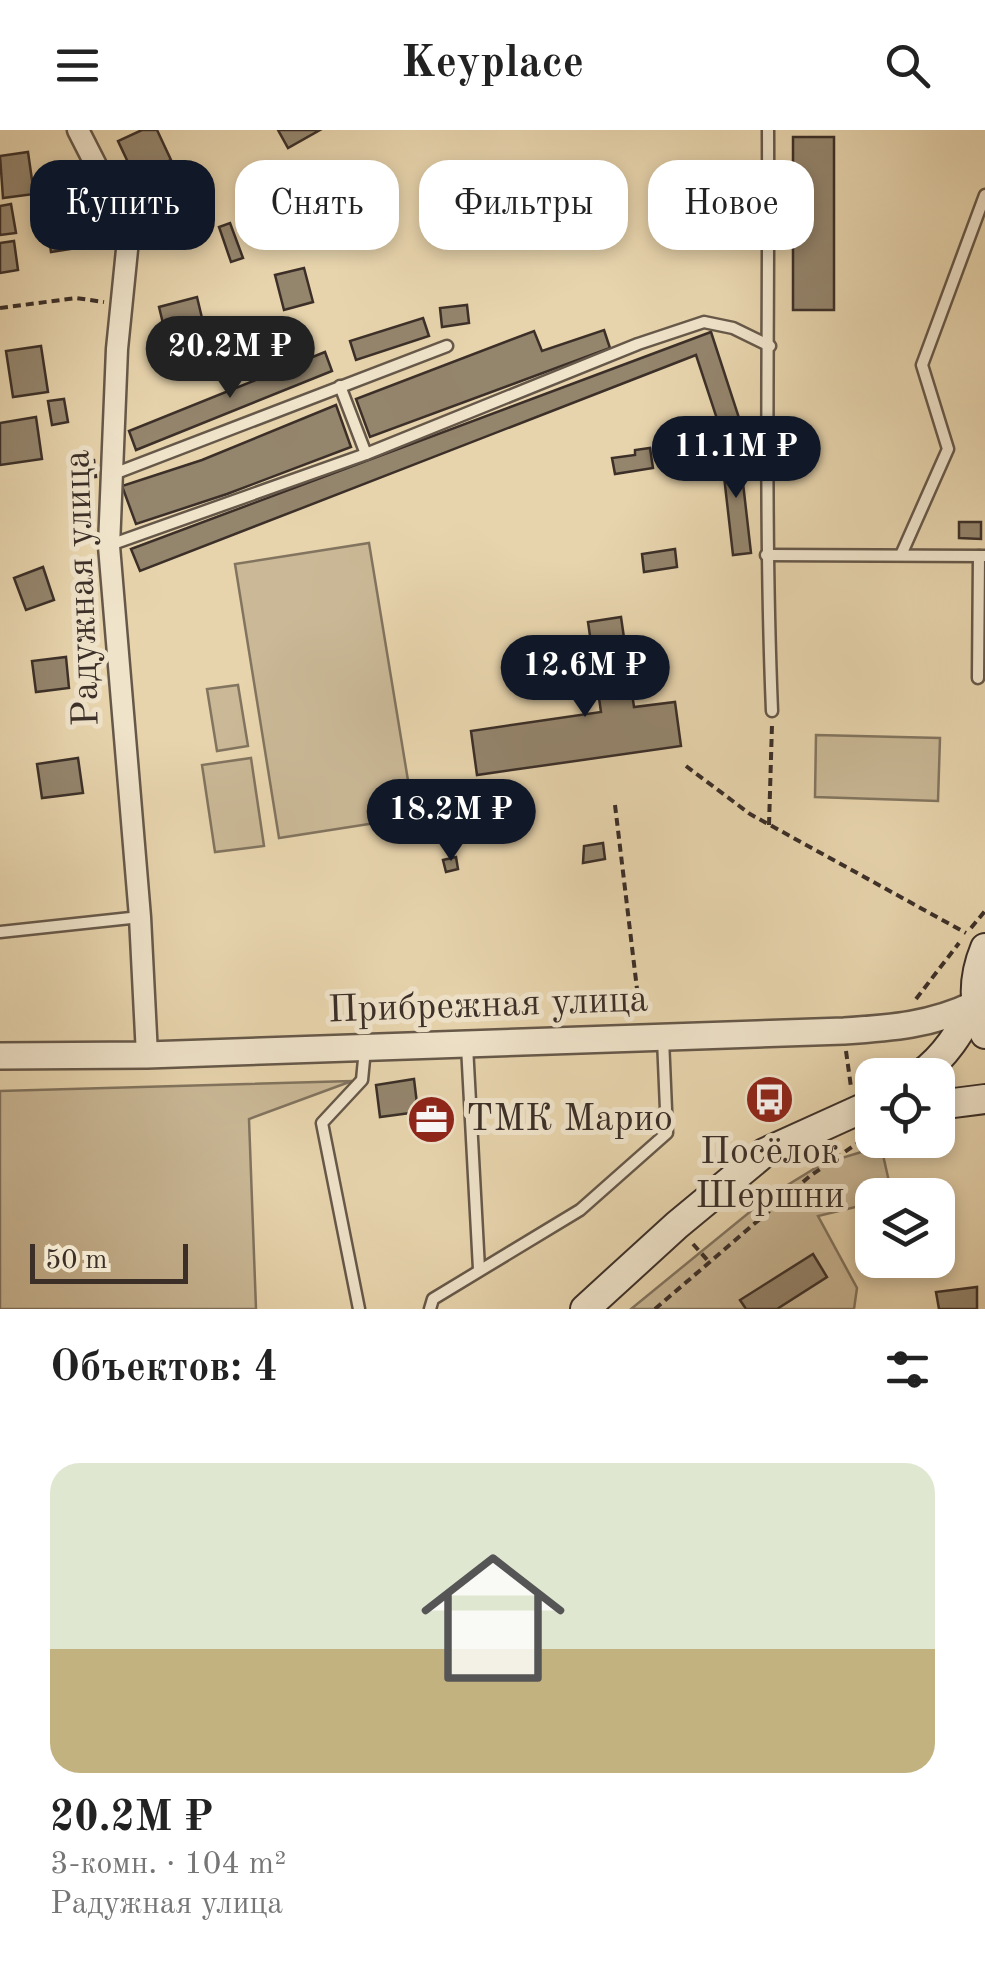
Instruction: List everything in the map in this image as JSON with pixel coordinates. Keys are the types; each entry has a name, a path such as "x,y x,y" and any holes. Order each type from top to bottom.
{"main road":[{"path":"976,940 975,1004 985,1034"},
{"path":"939,1058 956,1039 975,1004"},
{"path":"955,1103 985,1099"},
{"path":"585,1309 676,1225 764,1153 788,1139 855,1115"}],"street":[{"name":"Радужная улица","path":"78,130 129,230 110,475 110,546 140,917 147,1055"},
{"name":"Прибрежная улица","path":"0,1056 365,1048 918,1025 946,1018 975,1004"}],"lane":[{"path":"768,130 770,346 766,555 772,711"},
{"path":"901,556 948,449 922,366 985,195"},
{"path":"110,546 366,454 638,344 704,322 732,328 770,346"},
{"path":"110,475 447,346"},
{"path":"340,386 366,454"},
{"path":"766,555 982,556 978,678"},
{"path":"0,932 140,917"},
{"path":"430,1309 433,1299 580,1210 667,1134 653,1038"},
{"path":"467,1044 479,1269"},
{"path":"359,1309 322,1122 362,1080 365,1048"}],"path":[{"path":"0,308 76,298 122,304"},
{"path":"769,825 772,711"},
{"path":"686,766 769,825 976,940"},
{"path":"615,805 653,1038"}],"shaded area":[{"path":"369,543 414,817 279,838 235,564"},
{"path":"238,685 248,746 217,751 207,689"},
{"path":"816,735 940,738 938,801 815,797"},
{"path":"251,758 264,846 215,852 202,765"},
{"path":"352,1081 249,1119 256,1309 0,1309 0,1091"},
{"path":"855,1154 855,1158 884,1158 888,1178 855,1178 855,1207 818,1216 857,1288 854,1309 631,1309 768,1197 822,1164"}],"building":[{"path":"142,130 157,130 171,160 127,160 118,141"},
{"path":"278,130 320,130 288,148"},
{"path":"793,137 834,137 834,310 793,310 793,250 814,250 814,160 793,160"},
{"path":"28,152 30,195 3,198 0,156"},
{"path":"11,204 16,233 0,235 0,206"},
{"path":"230,223 235,250 240,250 243,258 231,262 219,227"},
{"path":"14,241 18,270 0,273 0,243"},
{"path":"304,268 313,302 284,310 275,275"},
{"path":"197,297 207,339 169,348 159,307"},
{"path":"467,305 469,323 442,327 440,308"},
{"path":"423,318 429,336 356,360 350,341"},
{"path":"604,330 610,348 370,437 356,399 534,331 542,351"},
{"path":"711,332 739,418 719,425 696,355 140,571 131,549"},
{"path":"41,346 48,392 13,397 6,351"},
{"path":"325,352 332,371 136,450 129,431"},
{"path":"64,399 68,422 52,425 48,401"},
{"path":"336,405 351,447 136,524 122,486 202,460"},
{"path":"36,417 42,459 0,465 0,423"},
{"path":"650,448 653,468 615,474 612,458"},
{"path":"739,448 751,553 733,555 721,450"},
{"path":"94,460 96,477 81,479 80,461"},
{"path":"959,522 981,522 981,539 959,538"},
{"path":"675,549 677,567 644,572 642,554"},
{"path":"43,567 54,600 26,610 14,578"},
{"path":"621,617 634,707 675,702 681,746 477,775 471,731 601,712 588,622"},
{"path":"66,657 69,688 36,692 32,661"},
{"path":"78,758 83,793 42,798 37,764"},
{"path":"603,843 605,859 583,863 584,846"},
{"path":"456,857 458,869 446,872 443,860"},
{"path":"414,1079 418,1112 380,1117 376,1085"},
{"path":"813,1254 827,1277 777,1309 746,1309 740,1300"},
{"path":"977,1287 977,1309 939,1309 936,1292"}],"place":[{"name":"Посёлок Шершни","path":"770,1099"},
{"name":"ТМК Марио","path":"431,1120"}]}
